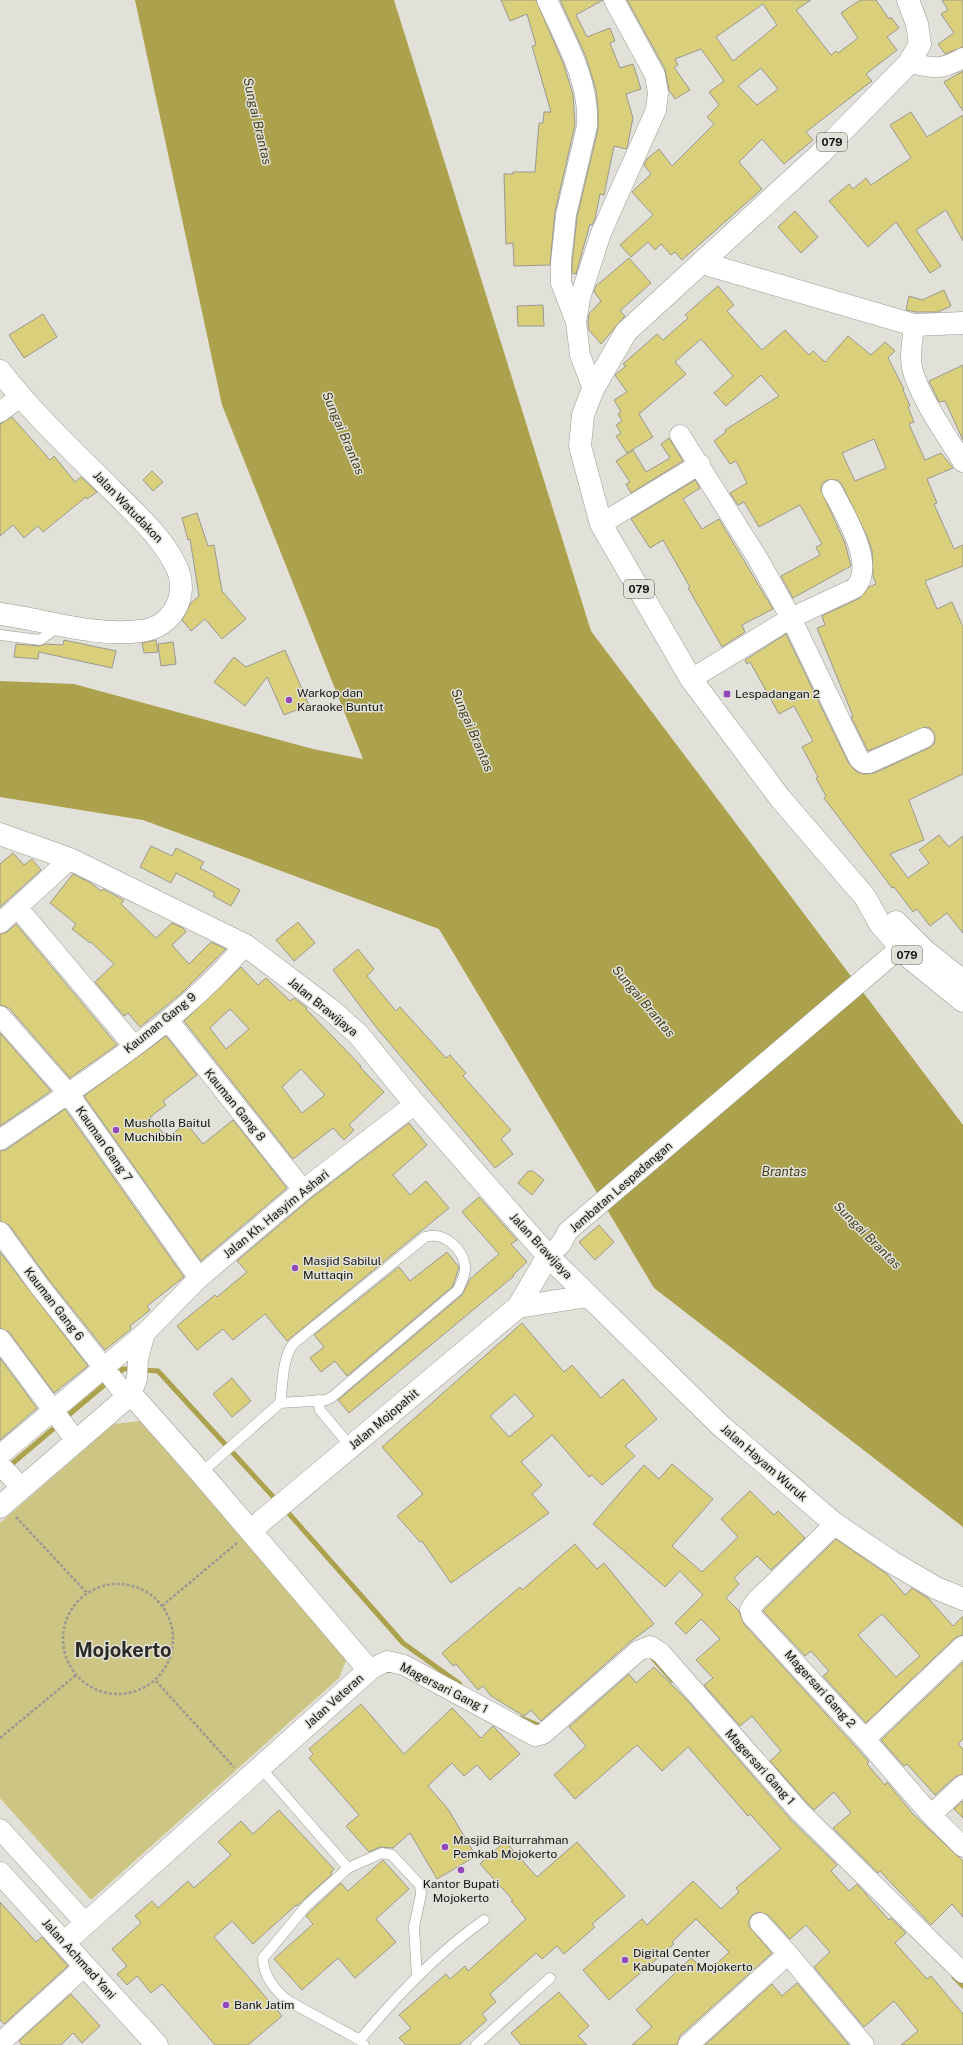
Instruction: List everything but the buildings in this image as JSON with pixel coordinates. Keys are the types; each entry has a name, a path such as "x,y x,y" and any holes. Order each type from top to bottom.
{"main road":[{"name":"079","path":"908,0 917,24 920,44 909,63 820,154 626,332 593,388 582,415 580,446 601,524 691,679 780,798 865,897 900,957 963,1001"},
{"path":"702,263 914,325 963,323"},
{"name":"Jalan Watudakon","path":"0,371 20,397 158,537 177,568 182,586 181,599 165,622 143,631 125,633 87,630 56,623 0,614"},
{"name":"Jalan Brawijaya","path":"0,834 70,859 245,945 331,1010 358,1034 415,1104 563,1242 588,1296"},
{"name":"079","path":"865,897 883,909 924,950 963,981"},
{"name":"Jalan Mojopahit","path":"250,1532 518,1307 563,1242"},
{"path":"518,1307 588,1296"},
{"name":"Jalan Hayam Wuruk","path":"588,1296 829,1529 890,1561 936,1588 963,1599"},
{"path":"2,1506 10,1475 76,1441 121,1383"},
{"name":"Jalan Veteran","path":"64,1943 253,1774 378,1666 250,1532 207,1467 121,1383"},
{"name":"Jalan Achmad Yani","path":"0,1873 157,2045"}],"street":[{"path":"548,0 581,78 587,96 587,126 566,215 561,262 561,283 576,322 580,355 593,388"},
{"path":"576,322 580,298 593,255 656,110 658,93 655,75 614,0"},
{"path":"909,63 937,68 947,67 963,58"},
{"path":"914,325 911,354 912,368 926,399 963,462"},
{"path":"0,412 20,397"},
{"path":"680,435 700,464 758,559 790,618 861,761 864,763 869,762 924,738"},
{"path":"601,524 700,464"},
{"path":"691,679 790,618 855,588 860,582 862,564 854,535 832,490"},
{"path":"0,923 70,859"},
{"path":"17,907 134,1046"},
{"name":"Kauman Gang 9","path":"0,1140 134,1046 168,1020 211,982 245,945"},
{"name":"Jembatan Lespadangan","path":"563,1242 900,957"},
{"name":"Kauman Gang 7","path":"0,1016 68,1093 199,1278"},
{"name":"Kauman Gang 8","path":"168,1020 304,1190"},
{"name":"Jalan Kh. Hasyim Ashari","path":"0,1455 57,1417 121,1383 145,1333 199,1278 304,1190 415,1104"},
{"name":"Kauman Gang 6","path":"0,1232 40,1287 121,1383"},
{"path":"121,1383 138,1358 145,1333"},
{"path":"0,1340 76,1441"},
{"name":"Magersari Gang 2","path":"829,1529 755,1602 750,1610 752,1616 865,1739 931,1815 963,1847"},
{"name":"Magersari Gang 1","path":"378,1666 404,1665 535,1736 548,1730 638,1651 650,1646 661,1653 800,1812 963,1974"},
{"path":"865,1739 963,1646"},
{"path":"931,1815 963,1785"},
{"path":"0,1829 86,1924"},
{"path":"760,1924 788,1954 864,2045"},
{"path":"688,2045 788,1954"},
{"path":"0,2043 85,1966"}],"lane":[{"path":"0,635 40,640 51,632 56,623"},
{"path":"207,1467 280,1403 326,1400 332,1396 458,1290 465,1267 458,1247 439,1235 433,1234 426,1237 294,1343 289,1349 287,1357 280,1403"},
{"path":"318,1400 320,1410 351,1447"},
{"path":"253,1774 348,1868"},
{"path":"417,1977 414,1927 421,1894 420,1885 392,1855 382,1853 348,1868 307,1905 263,1958 263,1970 281,1995 290,2002 362,2043 391,2002 417,1977 454,1941 484,1920"},
{"path":"476,2045 550,1978"}],"path":[{"path":"2,1506 87,1593"},
{"path":"162,1606 250,1532"},
{"path":"111,1584 137,1587 162,1606 173,1627 172,1656 156,1681 130,1694 100,1692 76,1675 63,1647 67,1616 87,1593 111,1584"},
{"path":"0,1738 76,1675"},
{"path":"156,1681 253,1774"}],"shaded area":[{"path":"140,1421 347,1658 339,1678 91,1900 0,1798 0,1523 114,1424"}],"water":[{"name":"Brantas","path":"135,0 394,0 591,631 963,1125 963,1527 654,1288 439,929 143,820 0,797 0,681 74,684 313,749 363,759 222,405"}],"waterway":[{"path":"115,1376 123,1369 134,1369"},
{"path":"142,1370 158,1371 277,1501"},
{"path":"65,1418 109,1381"},
{"path":"7,1468 59,1424"},
{"path":"284,1508 403,1643 460,1684"},
{"path":"651,1656 672,1680"},
{"path":"521,1718 543,1727"},
{"path":"954,1977 963,1986"}],"place":[{"name":"Lespadangan 2","path":"727,694"},
{"name":"Warkop dan Karaoke Buntut","path":"289,700"},
{"name":"Musholla Baitul Muchibbin","path":"116,1130"},
{"name":"Masjid Sabilul Muttaqin","path":"295,1268"},
{"name":"Masjid Baiturrahman Pemkab Mojokerto","path":"445,1847"},
{"name":"Kantor Bupati Mojokerto","path":"461,1870"},
{"name":"Digital Center Kabupaten Mojokerto","path":"625,1960"},
{"name":"Bank Jatim","path":"226,2005"}],"district":[{"name":"Mojokerto","path":"123,1650"}],"water label":[{"name":"Sungai Brantas","path":"258,121"},
{"name":"Sungai Brantas","path":"344,433"},
{"name":"Sungai Brantas","path":"473,730"},
{"name":"Sungai Brantas","path":"644,1001"},
{"name":"Sungai Brantas","path":"868,1235"}]}
